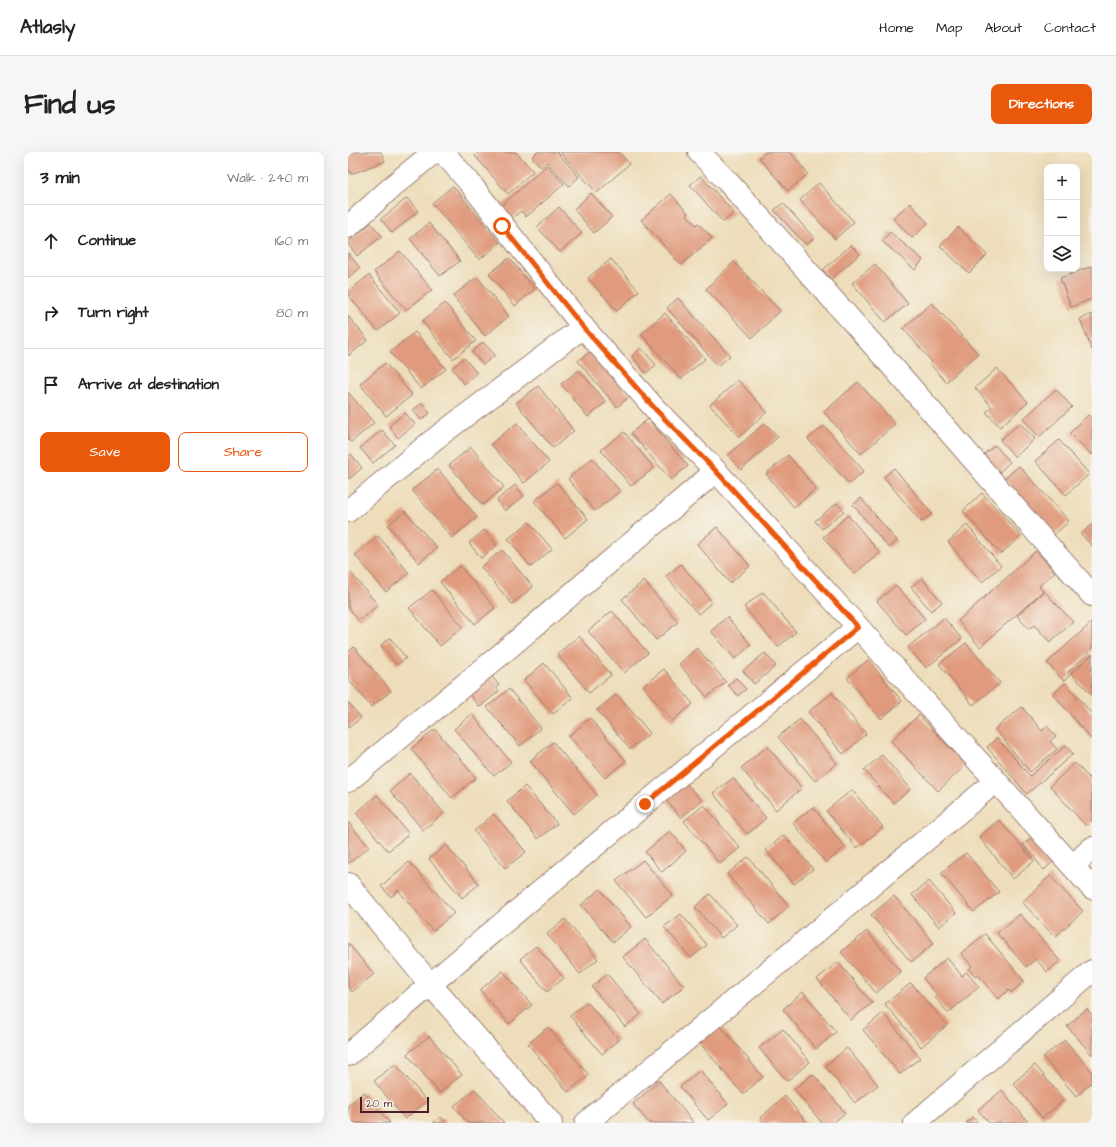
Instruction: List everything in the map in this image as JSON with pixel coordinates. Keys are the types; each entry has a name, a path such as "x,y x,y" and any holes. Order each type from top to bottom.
{"street":[{"path":"348,227 394,185 434,152"},
{"path":"443,152 469,182 583,327 657,411 716,471 1092,888"},
{"path":"699,152 728,181 1092,595"},
{"path":"348,511 432,441 583,327"},
{"path":"348,781 499,656 716,471"},
{"path":"348,1055 651,798 858,627"},
{"path":"586,1123 996,781"},
{"path":"1073,866 1092,848"},
{"path":"348,884 430,984 551,1123"},
{"path":"915,1123 1092,971"}],"building":[{"path":"352,152 381,152 385,161 351,174 348,167 348,154"},
{"path":"479,152 516,152 533,171 508,194 475,156"},
{"path":"537,152 557,152 579,177 569,186 547,162 541,167 532,157"},
{"path":"560,152 619,152 629,164 597,193"},
{"path":"766,152 790,152 808,174 788,191 759,158"},
{"path":"547,165 564,184 526,217 521,211 510,220 500,207"},
{"path":"701,176 734,213 723,222 690,185"},
{"path":"819,183 854,222 835,239 800,200"},
{"path":"453,186 500,243 479,260 432,203"},
{"path":"591,193 612,217 594,233 574,209"},
{"path":"671,194 688,213 686,214 696,225 698,223 712,238 681,265 641,220"},
{"path":"407,198 418,211 392,233 381,219"},
{"path":"783,203 814,238 806,245 774,210"},
{"path":"910,203 928,223 912,238 893,218"},
{"path":"559,207 582,233 560,252 537,227"},
{"path":"371,223 382,236 357,256 348,242"},
{"path":"429,223 460,261 440,276 410,239"},
{"path":"958,227 987,255 969,273 940,246"},
{"path":"890,232 923,260 915,270 882,241"},
{"path":"851,245 860,254 831,279 823,270"},
{"path":"400,251 432,290 406,310 374,272"},
{"path":"348,253 360,268 348,278"},
{"path":"509,258 535,289 515,306 489,274"},
{"path":"611,259 639,291 617,311 588,278"},
{"path":"734,262 780,311 752,338 706,289"},
{"path":"875,264 908,304 885,322 852,283"},
{"path":"1092,266 1092,299 1071,307 1060,278 1080,272 1080,270"},
{"path":"369,275 400,313 378,331 348,295 348,292"},
{"path":"477,277 509,316 485,336 453,296"},
{"path":"678,298 730,356 718,366 667,308"},
{"path":"445,303 476,341 453,359 422,321"},
{"path":"932,303 978,354 946,382 930,364 932,362 903,328"},
{"path":"665,313 705,359 681,379 641,334"},
{"path":"1092,314 1092,350 1080,319"},
{"path":"348,316 368,340 348,356"},
{"path":"415,332 446,369 421,389 390,352"},
{"path":"483,342 495,355 483,365 472,352"},
{"path":"641,348 656,365 646,373 632,356"},
{"path":"592,350 630,396 617,407 578,361"},
{"path":"464,358 477,373 464,384 452,368"},
{"path":"385,363 412,395 386,416 360,384"},
{"path":"997,368 1028,402 1000,427 986,412 992,407 975,388"},
{"path":"579,370 606,402 588,417 561,384"},
{"path":"738,380 767,412 739,437 710,405"},
{"path":"858,382 895,424 861,454 824,412"},
{"path":"538,386 574,431 553,448 516,403"},
{"path":"1056,389 1072,407 1039,437 1023,419"},
{"path":"348,392 374,423 351,442 348,439"},
{"path":"422,403 430,413 421,420 413,410"},
{"path":"405,413 415,424 398,438 389,426"},
{"path":"1088,415 1092,418 1092,455 1070,433"},
{"path":"648,419 688,466 671,480 631,433"},
{"path":"517,423 549,462 524,483 491,444"},
{"path":"765,423 778,437 741,470 728,455"},
{"path":"1020,423 1035,439 1015,457 1000,440"},
{"path":"824,426 864,471 849,484 808,439"},
{"path":"382,430 395,445 373,463 360,448"},
{"path":"624,432 654,468 631,486 601,450"},
{"path":"1059,440 1089,474 1066,495 1035,461"},
{"path":"995,445 1010,462 999,472 984,454"},
{"path":"471,447 504,487 483,505 449,465"},
{"path":"351,454 362,468 349,479 348,456"},
{"path":"788,455 816,489 794,507 766,474"},
{"path":"592,458 620,491 595,511 568,479"},
{"path":"1019,466 1069,521 1054,535 1004,479"},
{"path":"894,468 932,514 921,522 884,477"},
{"path":"438,469 477,517 452,538 412,490"},
{"path":"557,483 588,519 565,538 534,501"},
{"path":"515,485 524,496 505,511 497,500"},
{"path":"982,493 1021,536 1001,554 963,511"},
{"path":"861,498 897,541 889,548 853,505"},
{"path":"837,503 844,511 822,529 815,521"},
{"path":"405,511 437,548 419,563 388,525"},
{"path":"848,515 880,553 854,574 823,537"},
{"path":"529,522 552,549 531,567 508,539"},
{"path":"1092,524 1092,546 1081,534"},
{"path":"967,525 1001,566 982,582 948,542"},
{"path":"717,527 750,566 730,583 697,544"},
{"path":"484,530 497,545 481,558 469,543"},
{"path":"378,536 409,573 386,592 355,555"},
{"path":"502,550 533,587 512,604 481,567"},
{"path":"1036,551 1055,572 1039,586 1043,591 980,647 958,621"},
{"path":"681,564 712,602 698,614 666,576"},
{"path":"460,566 495,608 475,624 440,582"},
{"path":"351,573 378,605 359,621 348,607 348,575"},
{"path":"922,578 942,602 931,611 911,587"},
{"path":"644,581 678,622 656,640 622,599"},
{"path":"896,585 925,619 906,635 877,601"},
{"path":"432,590 463,627 440,646 409,608"},
{"path":"1044,591 1073,622 1050,642 1034,625 1029,629 1017,616"},
{"path":"763,592 796,632 778,647 744,607"},
{"path":"612,611 648,653 624,673 588,631"},
{"path":"727,617 751,645 735,659 711,631"},
{"path":"944,618 962,639 926,668 908,647"},
{"path":"1091,623 1092,650 1068,672 1070,675 1064,681 1047,663"},
{"path":"579,636 611,675 589,693 557,654"},
{"path":"390,638 406,658 397,665 381,645"},
{"path":"966,643 1000,683 973,705 939,664"},
{"path":"354,647 391,691 371,707 348,679 348,652"},
{"path":"697,648 726,682 707,697 679,664"},
{"path":"765,653 776,666 754,684 743,671"},
{"path":"1092,654 1092,695 1071,673"},
{"path":"868,660 902,701 881,719 847,678"},
{"path":"544,663 573,698 553,714 524,680"},
{"path":"664,669 693,704 672,721 643,686"},
{"path":"488,672 499,685 496,687 499,691 480,707 466,691"},
{"path":"736,678 746,689 738,696 728,685"},
{"path":"1066,683 1092,714 1092,740 1053,694"},
{"path":"509,689 541,728 520,746 487,707"},
{"path":"832,693 866,734 843,754 808,712"},
{"path":"617,694 650,733 630,749 597,710"},
{"path":"348,702 361,718 348,728"},
{"path":"1022,707 1042,731 1047,726 1056,736 1050,741 1057,749 1030,772 995,729"},
{"path":"472,714 511,762 494,776 454,729"},
{"path":"919,715 966,765 938,791 891,741"},
{"path":"590,718 626,761 605,778 569,736"},
{"path":"800,719 837,763 815,781 778,737"},
{"path":"435,729 476,778 452,798 411,749"},
{"path":"997,738 1030,776 1066,745 1073,754 1027,794 987,747"},
{"path":"553,742 597,795 574,814 530,761"},
{"path":"767,746 802,788 776,810 741,768"},
{"path":"882,755 911,789 893,803 864,770"},
{"path":"1075,763 1092,781 1092,820 1086,826 1050,786"},
{"path":"410,773 444,813 423,830 390,791"},
{"path":"733,778 766,818 747,834 713,793"},
{"path":"685,782 701,800 681,818 665,799"},
{"path":"525,786 557,824 538,839 507,801"},
{"path":"852,790 883,827 857,848 826,811"},
{"path":"377,795 409,834 388,851 356,813"},
{"path":"704,805 740,848 720,864 684,821"},
{"path":"813,807 845,847 826,863 793,823"},
{"path":"494,814 526,852 505,868 474,831"},
{"path":"999,820 1034,861 1013,879 979,837"},
{"path":"348,822 369,847 349,863 348,862"},
{"path":"670,831 686,851 662,872 645,852"},
{"path":"784,835 813,869 794,884 766,850"},
{"path":"1033,836 1054,861 1044,870 1023,845"},
{"path":"446,845 479,884 462,898 429,859"},
{"path":"966,853 999,892 974,912 941,873"},
{"path":"748,857 789,906 769,924 727,874"},
{"path":"643,860 673,895 646,917 616,881"},
{"path":"409,862 454,913 433,931 398,890 391,897 381,886"},
{"path":"1050,876 1083,911 1055,937 1022,902"},
{"path":"929,881 956,913 939,927 912,895"},
{"path":"600,889 631,927 613,942 581,905"},
{"path":"710,894 737,925 721,938 695,907"},
{"path":"894,896 934,943 911,962 871,915"},
{"path":"681,914 707,945 691,958 664,927"},
{"path":"1020,914 1060,961 1047,972 1036,959 1026,967 997,933"},
{"path":"565,919 598,959 580,974 547,934"},
{"path":"867,931 901,972 876,993 841,952"},
{"path":"985,934 1024,981 1011,993 1009,990 998,999 978,975 976,977 969,969 972,966 961,953"},
{"path":"645,939 684,986 662,1004 623,957"},
{"path":"348,943 374,974 352,992 348,987"},
{"path":"536,946 564,978 547,992 520,959"},
{"path":"947,958 962,976 966,972 979,987 948,1013 935,997 937,995 923,978"},
{"path":"838,962 872,1003 851,1020 817,979"},
{"path":"503,971 532,1005 509,1024 480,990"},
{"path":"607,974 641,1014 625,1027 592,987"},
{"path":"911,983 947,1025 921,1047 885,1004"},
{"path":"803,992 836,1032 816,1049 783,1009"},
{"path":"587,1002 619,1040 602,1054 570,1016"},
{"path":"1087,1009 1092,1015 1092,1055 1067,1026"},
{"path":"883,1013 920,1058 900,1074 863,1030"},
{"path":"719,1024 763,1077 743,1094 698,1041"},
{"path":"548,1027 589,1075 568,1092 528,1044"},
{"path":"783,1029 810,1062 787,1081 759,1048"},
{"path":"429,1036 462,1075 439,1093 407,1054"},
{"path":"1065,1040 1092,1072 1092,1082 1076,1096 1043,1057"},
{"path":"847,1048 878,1085 855,1103 825,1066"},
{"path":"395,1064 427,1101 405,1119 374,1081"},
{"path":"1035,1065 1064,1100 1042,1118 1013,1083"},
{"path":"700,1070 728,1104 708,1120 680,1087"},
{"path":"813,1074 845,1113 833,1123 822,1123 794,1089"},
{"path":"659,1081 694,1123 649,1123 633,1104"},
{"path":"475,1089 504,1123 468,1123 454,1106"},
{"path":"1002,1090 1029,1123 989,1123 978,1110"},
{"path":"364,1092 390,1123 350,1123 348,1120 348,1105"},
{"path":"785,1096 807,1123 764,1123 760,1118"},
{"path":"441,1117 446,1123 433,1123"},
{"path":"973,1117 978,1123 966,1123"}],"route":[{"path":"502,226 583,327 657,411 716,471 858,627 645,804"}]}
